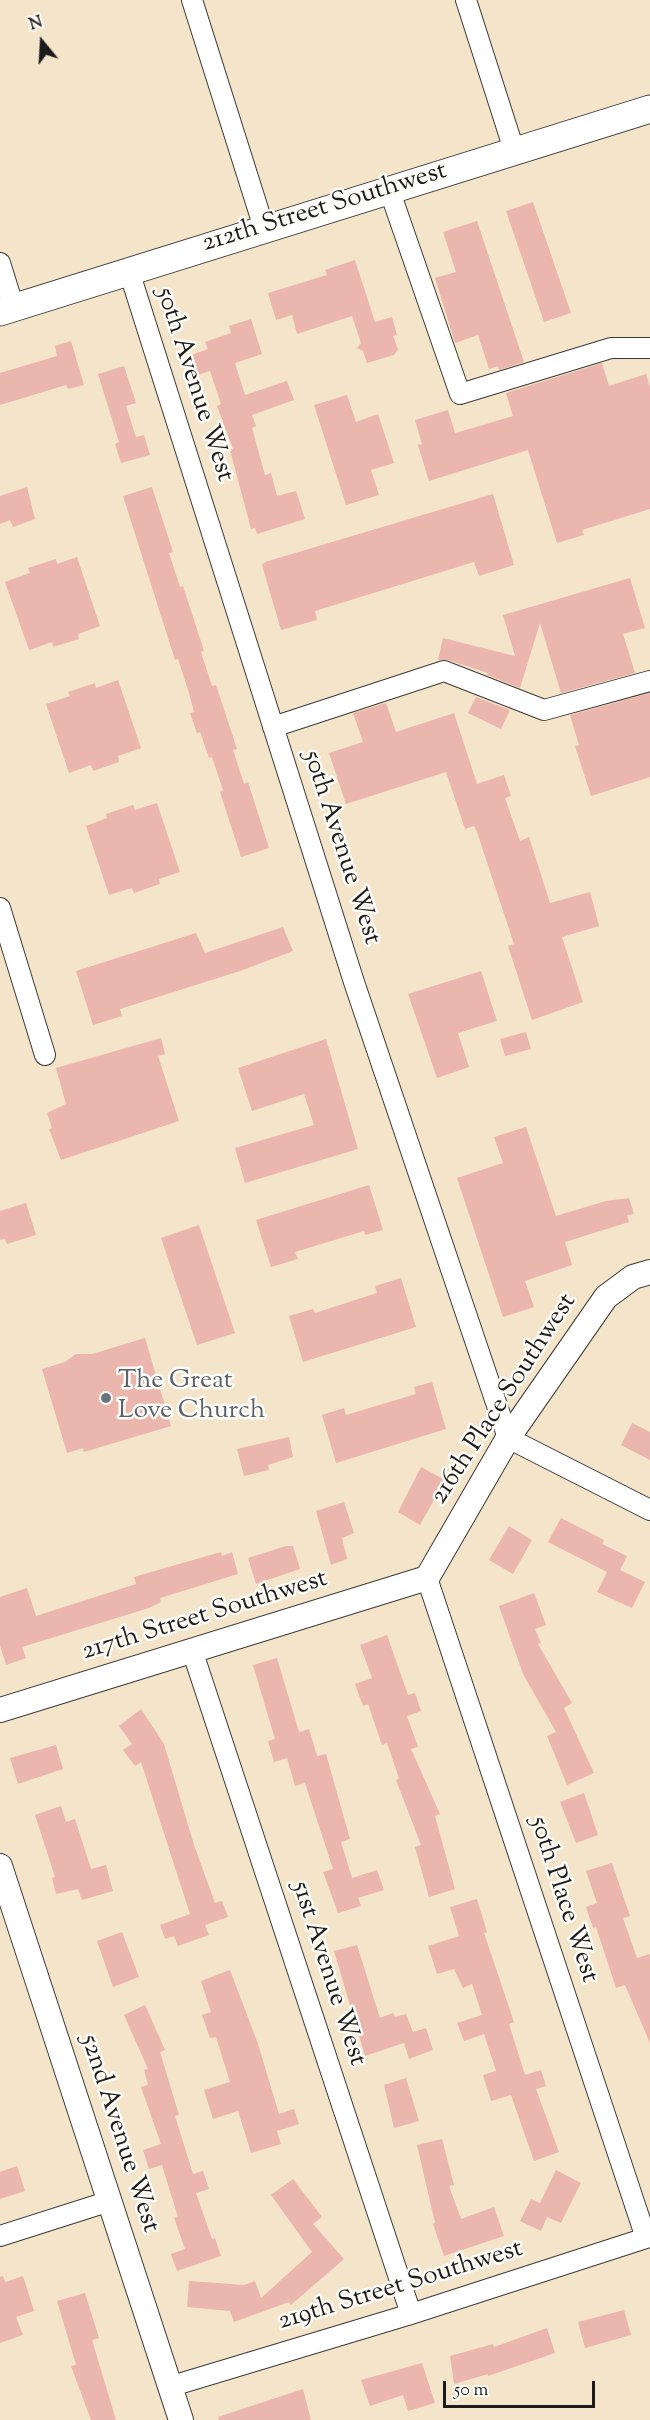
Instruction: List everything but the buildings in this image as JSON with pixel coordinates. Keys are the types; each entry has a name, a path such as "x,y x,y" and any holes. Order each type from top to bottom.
{"main road":[{"name":"212th Street Southwest","path":"7,310 650,109"}],"street":[{"path":"192,0 264,228"},
{"path":"466,0 514,150"},
{"path":"390,189 460,394 611,348 650,348"},
{"path":"0,263 7,310"},
{"name":"50th Avenue West","path":"129,271 354,982 508,1438"},
{"path":"273,727 444,671 544,710 650,681"},
{"path":"0,908 45,1055"},
{"name":"216th Place Southwest","path":"427,1578 508,1438 606,1297 633,1277 650,1272"},
{"path":"508,1438 650,1510"},
{"name":"217th Street Southwest","path":"0,1710 427,1578"},
{"name":"50th Place West","path":"427,1578 646,2238"},
{"name":"51st Avenue West","path":"192,1650 411,2314"},
{"name":"52nd Avenue West","path":"0,1866 182,2420"},
{"path":"0,2236 110,2201"},
{"name":"219th Street Southwest","path":"172,2386 411,2314 646,2238"}],"place":[{"name":"The Great Love Church","path":"106,1398"}]}
